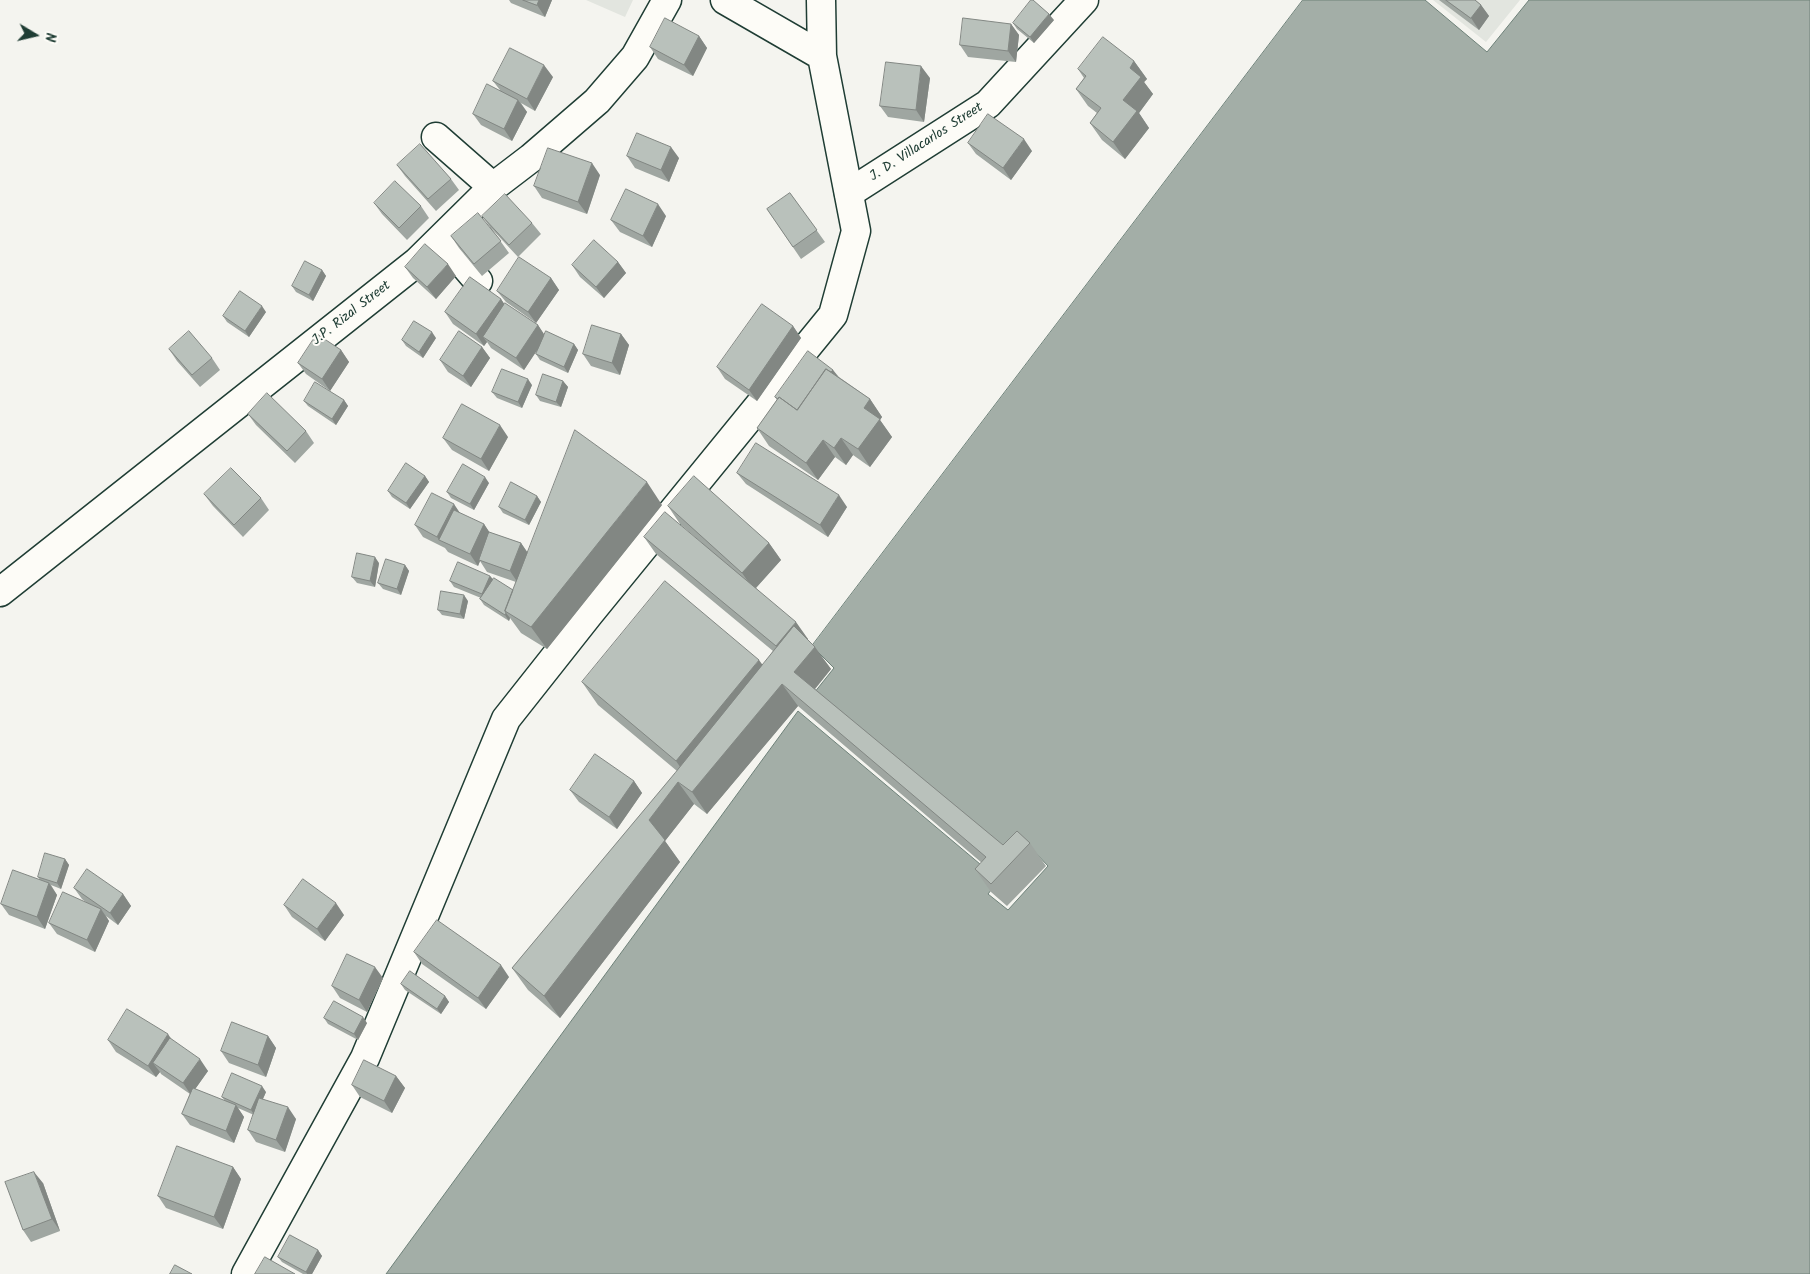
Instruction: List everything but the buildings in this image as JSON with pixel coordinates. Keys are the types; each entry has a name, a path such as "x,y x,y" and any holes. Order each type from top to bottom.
{"street":[{"name":"J.P. Rizal Street","path":"0,592 417,262 493,188 597,101 635,57 667,0"},
{"path":"725,0 822,56"},
{"path":"246,1274 365,1058 506,719 589,614 833,315 856,231 822,56 821,0"},
{"name":"J. D. Villacarlos Street","path":"849,193 988,104 1084,0"},
{"path":"436,137 493,188"},
{"path":"442,239 478,281"}],"shaded area":[{"path":"586,0 633,0 625,17"},
{"path":"1303,0 1425,0 1487,52 1529,0 1810,0 1810,1274 386,1274 798,711 999,880 988,894 1008,910 1048,866 1033,850 1019,864 814,693 834,668 812,646"},
{"path":"1433,0 1520,0 1486,42"}]}
